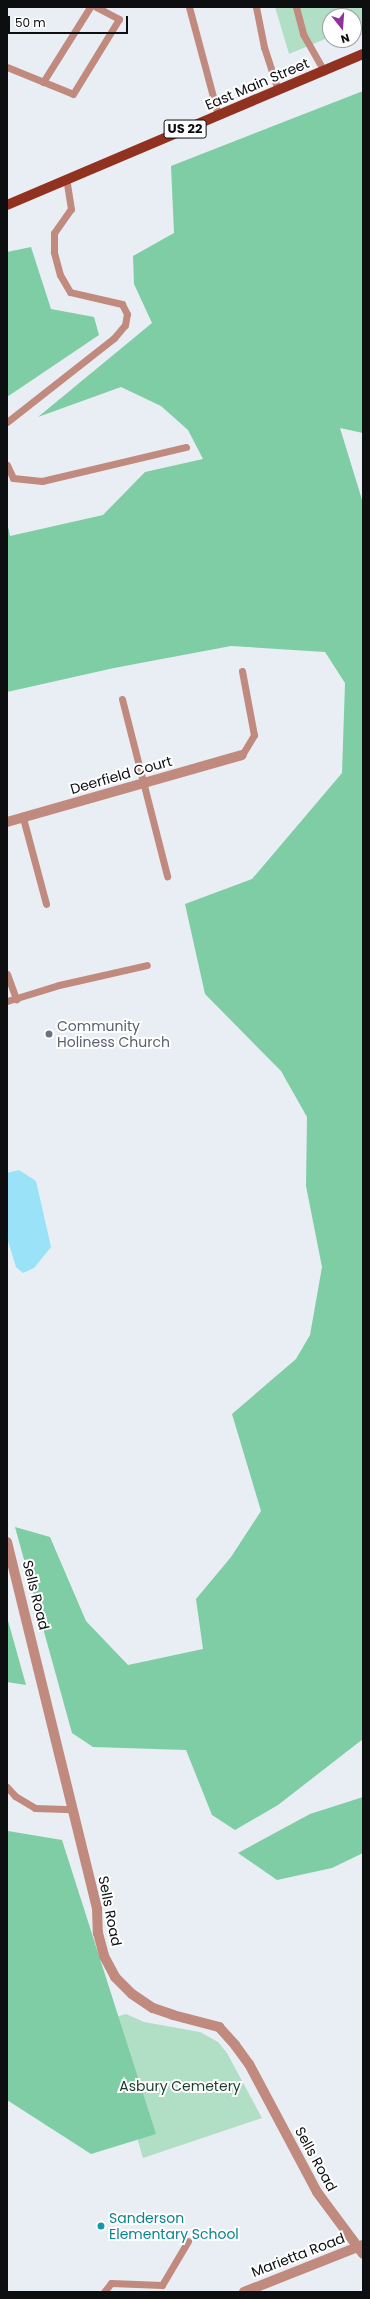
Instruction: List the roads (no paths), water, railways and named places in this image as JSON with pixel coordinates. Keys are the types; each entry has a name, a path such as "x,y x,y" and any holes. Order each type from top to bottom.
{"main road":[{"name":"East Main Street","path":"7,205 363,54"}],"street":[{"name":"Deerfield Court","path":"7,822 242,754"},
{"name":"Sells Road","path":"7,1542 98,1909 98,1933 104,1956 115,1977 132,1994 153,2008 219,2027 249,2064 330,2212 361,2249"},
{"name":"Marietta Road","path":"244,2292 361,2249"}],"lane":[{"path":"43,82 90,7"},
{"path":"7,67 73,94 119,19 96,7"},
{"path":"189,7 218,115"},
{"path":"256,7 264,47 278,90"},
{"path":"296,7 303,34 324,70"},
{"path":"7,422 114,338 125,325 128,314 122,304 70,292 60,275 54,252 54,233 71,209 66,179"},
{"path":"7,465 13,478 42,481 186,447"},
{"path":"242,671 254,735 242,754"},
{"path":"122,699 168,876"},
{"path":"23,818 46,904"},
{"path":"7,1001 59,985 147,965"},
{"path":"7,974 16,999"},
{"path":"7,1787 14,1796 35,1808 72,1809"},
{"path":"104,2292 111,2283 162,2285 188,2241"}],"water":[{"path":"19,1170 36,1181 51,1247 34,1268 23,1273 16,1267 7,1238 7,1173"}],"place":[{"name":"Community Holiness Church","path":"49,1034"},
{"name":"Sanderson Elementary School","path":"101,2226"}],"park label":[{"name":"Asbury Cemetery","path":"180,2086"}]}
